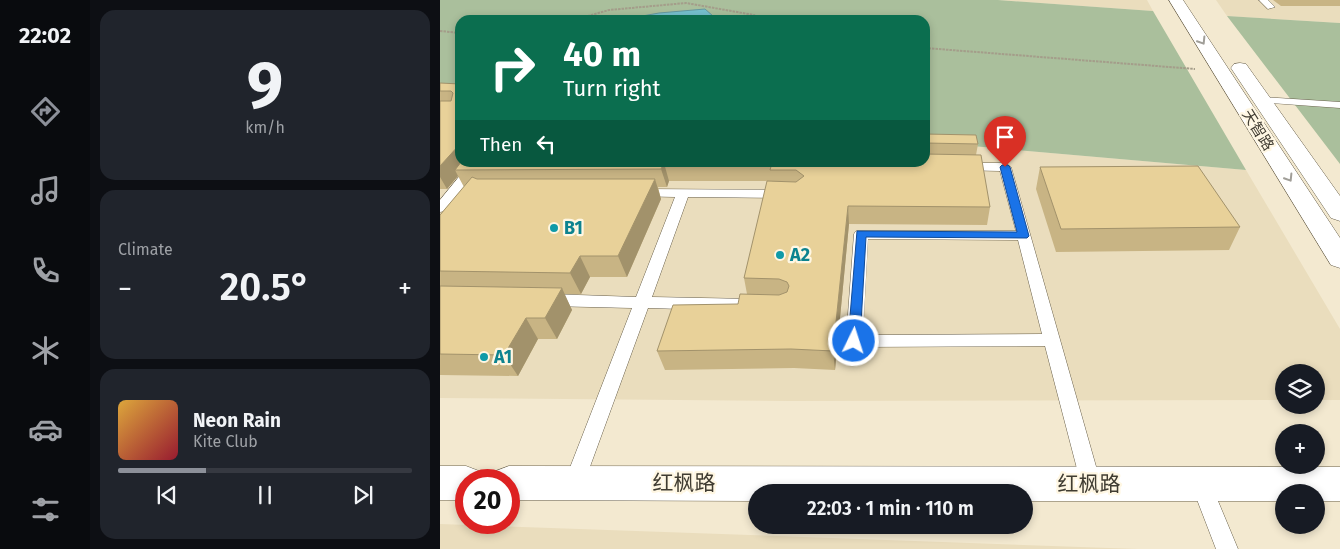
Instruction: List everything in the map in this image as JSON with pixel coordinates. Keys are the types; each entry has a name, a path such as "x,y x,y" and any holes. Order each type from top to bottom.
{"street":[{"name":"天智路","path":"1176,0 1340,259"},
{"name":"天智路","path":"1193,0 1340,213"},
{"path":"440,483 455,483"},
{"name":"红枫路","path":"520,483 1340,484"}],"lane":[{"path":"1263,0 1271,7"},
{"path":"1262,100 1340,105"},
{"path":"440,207 474,167"},
{"path":"948,167 1005,167 1091,484"},
{"path":"625,193 798,194"},
{"path":"574,483 683,193"},
{"path":"1024,236 861,234 854,341 1052,340"},
{"path":"536,300 762,305"},
{"path":"1201,484 1227,549"}],"path":[{"path":"592,15 609,10 686,3 754,15"},
{"path":"440,32 455,33"},
{"path":"930,48 1220,71"}],"shaded area":[{"path":"998,0 1147,0 1153,11"},
{"path":"1216,0 1340,0 1340,23 1227,16"},
{"path":"440,98 455,146 455,167 930,167 930,142 1246,170 1340,329 1340,400 1325,400 1325,364 1275,364 1275,400 790,401 440,398"},
{"path":"440,524 455,525 455,534 520,534 520,527 1138,549 440,549"}],"green space":[{"path":"440,0 998,0 1153,11 1246,170 930,142 930,15 455,15 455,100 440,98"},
{"path":"1227,16 1340,23 1340,164"}],"water":[{"path":"705,9 712,15 648,15"}],"building":[{"path":"440,83 455,84 455,150 440,166 440,101 451,101 453,93 451,91 440,91"},
{"path":"930,134 976,135 978,144 930,143"},
{"path":"930,154 981,155 990,207 848,206 833,351 791,349 657,351 673,305 738,304 740,294 779,295 787,292 789,286 787,282 779,279 744,278 767,181 796,182 804,176 796,170 770,170 771,167 930,167"},
{"path":"1198,166 1240,227 1061,229 1040,167"},
{"path":"457,167 662,167 661,169 455,170"},
{"name":"B1","path":"472,177 477,179 655,179 618,256 580,256 570,273 440,271 440,215"},
{"path":"440,286 562,288 545,318 526,318 504,355 440,354"}],"place":[{"name":"B1","path":"554,228"},
{"name":"A2","path":"780,255"},
{"name":"A1","path":"484,357"}],"route":[{"path":"854,341 861,234 1024,236 1005,167"}]}
